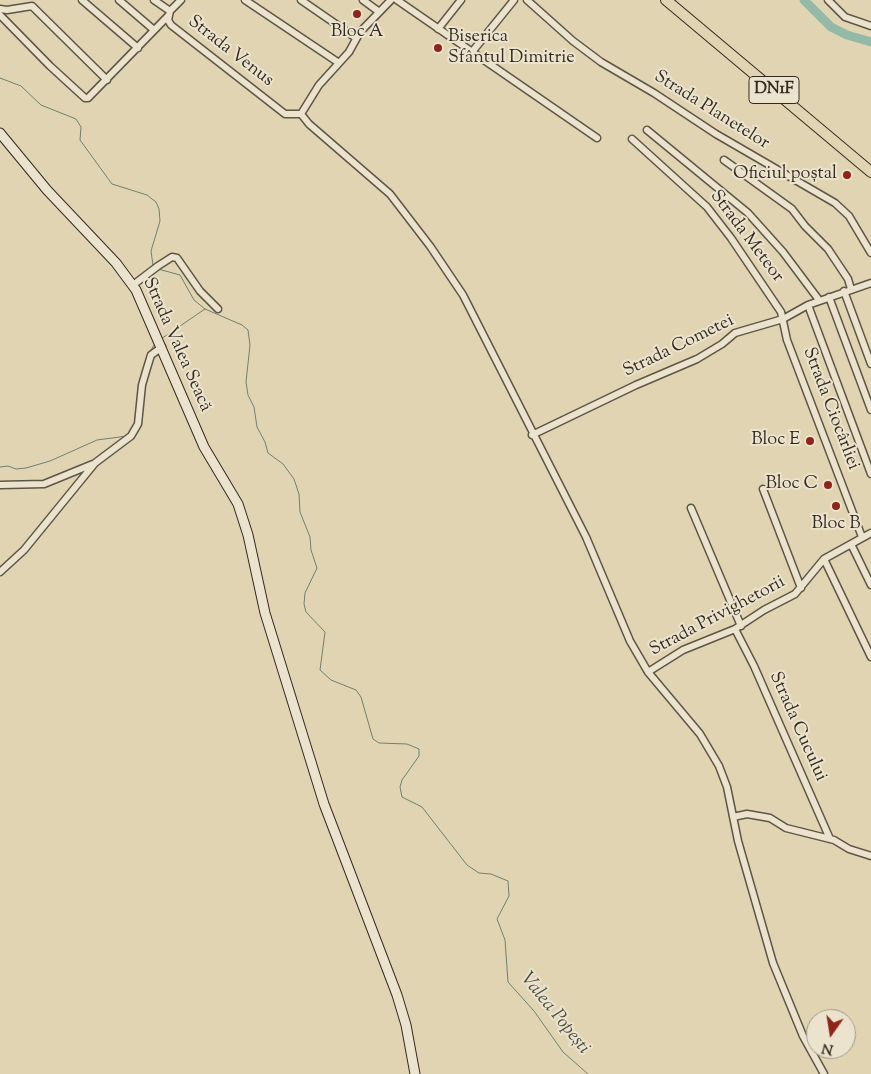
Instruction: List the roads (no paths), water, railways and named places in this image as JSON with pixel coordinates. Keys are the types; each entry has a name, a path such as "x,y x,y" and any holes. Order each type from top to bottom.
{"main road":[{"name":"DN1F","path":"666,0 871,172"},
{"name":"Strada Valea Seacă","path":"0,133 47,190 116,263 133,285 204,447 238,504 248,535 256,575 276,650 324,804 403,1014 416,1074"}],"street":[{"path":"82,0 138,48"},
{"path":"119,0 154,30"},
{"name":"Strada Venus","path":"154,0 170,13 168,22 171,25 285,114 301,114"},
{"path":"0,14 85,98 91,96 107,80 181,0"},
{"path":"245,0 339,63"},
{"path":"301,0 356,38"},
{"path":"363,0 378,11"},
{"path":"391,0 378,11 356,38 348,52 319,85 301,114 309,124 390,194 430,246 463,296 532,435 586,537 630,641 648,672 700,734 720,766 738,841 773,963 803,1036 824,1074"},
{"path":"397,0 598,138"},
{"path":"438,29 461,0"},
{"path":"472,52 514,0"},
{"name":"Strada Planetelor","path":"527,0 592,56 654,92 716,134 834,203 855,223 871,253"},
{"path":"828,0 845,17 871,26"},
{"path":"0,9 7,10 32,6 107,80"},
{"path":"647,130 748,213 783,252 819,300"},
{"name":"Strada Meteor","path":"632,139 707,206 755,272 781,312 783,319"},
{"path":"724,160 792,209 805,226 828,249 848,279 848,290 871,364"},
{"path":"133,285 172,257 179,259 200,291 218,309"},
{"name":"Strada Cometei","path":"532,435 636,384 697,358 722,344 735,333 783,319 808,304 871,283"},
{"path":"829,297 871,410"},
{"path":"808,304 871,474"},
{"name":"Strada Ciocârliei","path":"783,319 785,333 862,537"},
{"path":"0,485 44,484 95,463 122,445 136,430 147,368 160,343"},
{"path":"0,572 39,532 95,463"},
{"path":"763,489 801,588"},
{"name":"Strada Cucului","path":"691,508 754,666 830,839"},
{"name":"Strada Privighetorii","path":"648,672 683,650 738,627 764,610 796,594 824,559 871,533"},
{"path":"851,544 871,586"},
{"path":"824,559 871,658"},
{"path":"733,817 746,814 760,816 774,820 786,828 830,839 849,850 871,856"}],"waterway":[{"path":"804,0 831,27 847,35 871,42"},
{"path":"0,78 21,86 41,105 76,119 81,127 80,140 112,184 147,195 156,202 160,221 151,251 153,265"},
{"name":"Valea Popești","path":"158,269 180,275 194,300 205,309 242,325 248,330 250,345 246,382 248,395 254,407 257,427 265,442 268,453 283,464 294,479 299,494 300,512 310,537 311,550 317,568 305,593 304,604 306,612 325,632 320,670 331,680 356,690 361,697 373,739 379,743 407,744 419,749 419,756 402,780 400,787 402,797 422,807 467,865 479,873 491,874 508,881 509,896 497,919 505,940 508,982 534,1011 563,1052 588,1074"},
{"path":"161,339 205,309"},
{"path":"150,352 154,345"},
{"path":"135,418 138,394"},
{"path":"0,467 26,468 50,461 97,440 127,436"}],"place":[{"name":"Bloc A","path":"357,14"},
{"name":"Biserica Sfântul Dimitrie","path":"438,48"},
{"name":"Oficiul poștal","path":"847,175"},
{"name":"Bloc E","path":"810,441"},
{"name":"Bloc C","path":"828,485"},
{"name":"Bloc B","path":"836,506"}]}
